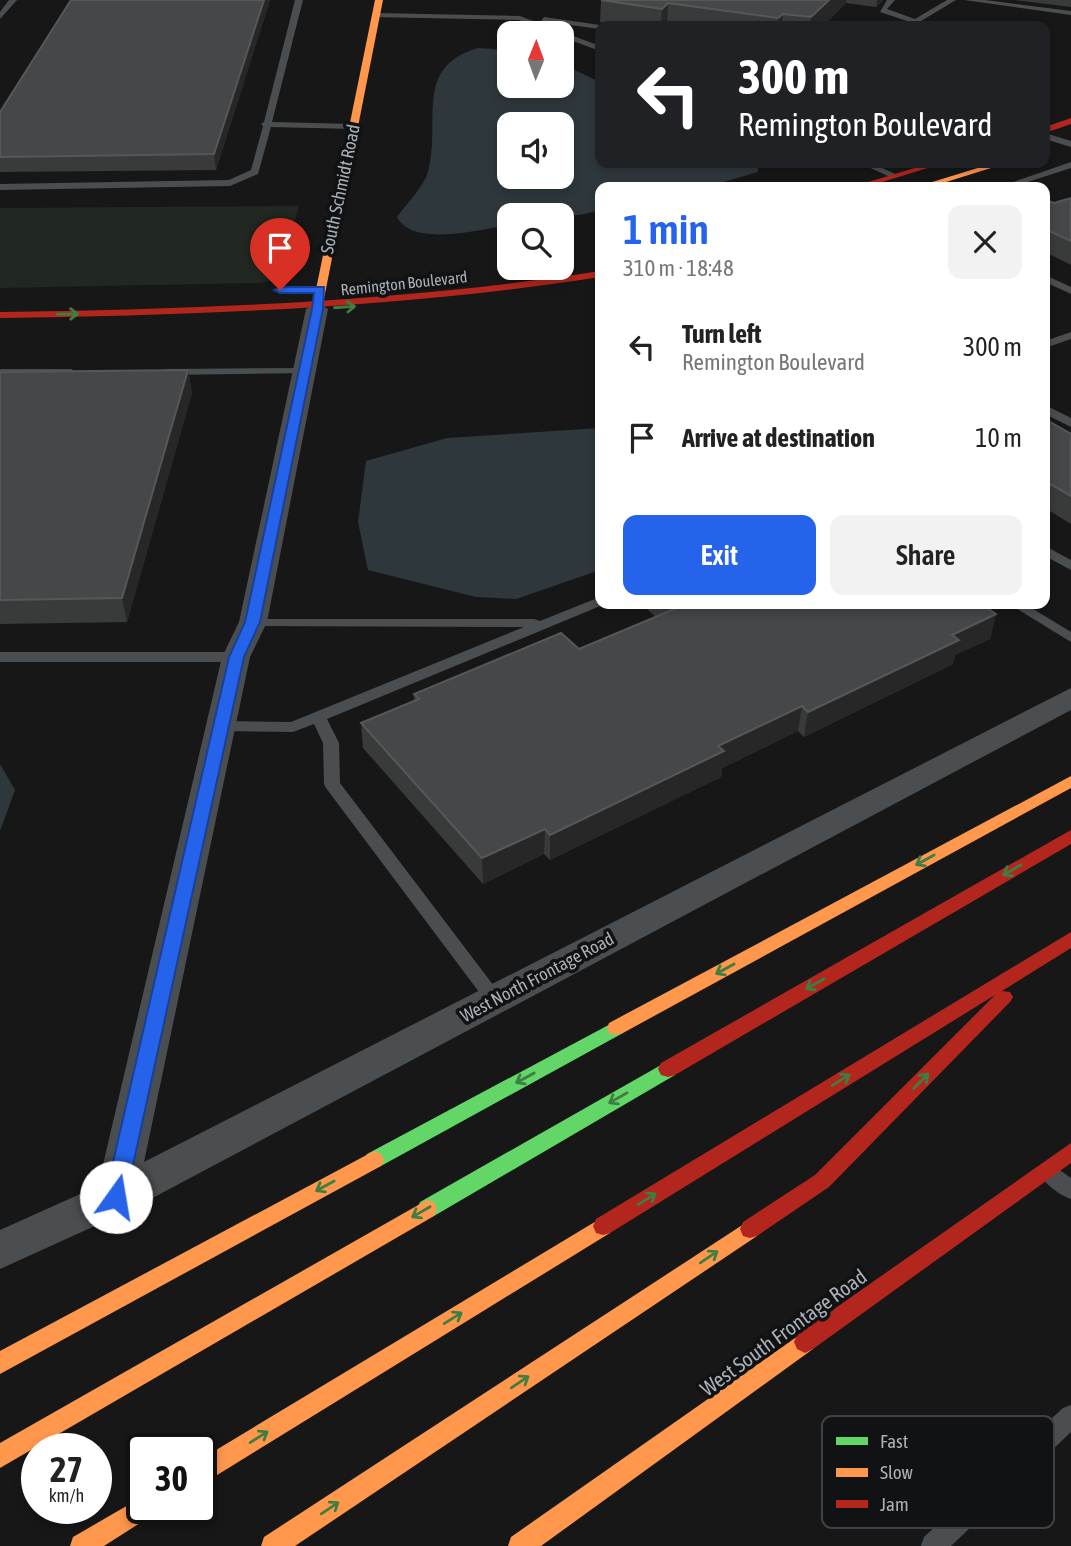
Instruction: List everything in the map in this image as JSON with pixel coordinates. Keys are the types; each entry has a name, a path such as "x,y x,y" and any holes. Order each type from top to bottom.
{"main road":[{"name":"South Schmidt Road","path":"319,299 378,8"},
{"path":"1050,128 1071,121"},
{"path":"1050,149 1070,143"},
{"path":"874,182 923,168"},
{"path":"937,182 986,168"},
{"name":"Remington Boulevard","path":"284,290 319,299 497,273"},
{"name":"Remington Boulevard","path":"0,315 319,299 430,299 595,275"},
{"path":"0,1363 1071,781"},
{"path":"0,1456 1071,836"},
{"path":"217,1463 1071,939"},
{"path":"273,1546 822,1181 1047,953"},
{"name":"West South Frontage Road","path":"520,1546 1071,1152"},
{"path":"82,1546 126,1519"}],"street":[{"name":"South Schmidt Road","path":"116,1197 236,657 253,622 319,299"},
{"name":"West North Frontage Road","path":"0,1250 116,1197 1071,698"}],"lane":[{"path":"0,18 13,0"},
{"path":"0,187 230,183 255,172 265,124 299,0"},
{"path":"891,0 883,10 913,21"},
{"path":"918,21 952,0"},
{"path":"968,0 1071,13"},
{"path":"378,8 558,21"},
{"path":"520,18 528,21"},
{"path":"574,23 595,26"},
{"path":"574,29 595,27"},
{"path":"574,38 595,47"},
{"path":"265,124 353,127"},
{"path":"1050,137 1070,143"},
{"path":"1019,182 1071,165"},
{"path":"876,168 895,176"},
{"path":"1050,280 1071,291"},
{"path":"1050,343 1071,335"},
{"path":"155,372 304,371"},
{"path":"0,372 90,372"},
{"path":"1050,412 1071,423"},
{"path":"1050,553 1071,566"},
{"path":"222,726 293,727 595,603"},
{"path":"1024,609 1071,639"},
{"path":"253,622 543,623"},
{"path":"0,657 236,657"},
{"path":"318,717 331,743 332,784 494,999"},
{"path":"1046,1170 1071,1190"},
{"path":"1054,1432 1071,1416"},
{"path":"933,1546 952,1528"}],"shaded area":[{"path":"478,48 497,49 497,98 574,98 574,70 595,80 595,168 758,168 758,172 723,182 595,182 595,211 574,215 574,203 497,203 497,227 449,234 417,232 405,226 397,217 419,190 428,172 433,98 444,68 457,57"},
{"path":"299,206 281,270 271,280 261,283 0,288 0,208"},
{"path":"595,428 595,572 516,599 476,597 368,570 358,522 366,461 447,438"},
{"path":"0,764 15,790 0,831"}],"building":[{"path":"71,0 264,0 214,154 0,157 0,112"},
{"path":"601,0 829,0 811,17 783,14 778,18 668,3 662,9"},
{"path":"1071,198 1071,241 1050,231 1050,202"},
{"path":"188,370 122,598 0,600 0,372"},
{"path":"1050,422 1071,434 1071,496 1050,484"},
{"path":"675,609 988,609 996,614 952,635 959,640 808,712 802,706 718,746 724,751 550,835 545,829 482,858 361,723 419,699 414,694 561,633 579,649"}],"traffic: fast":[{"path":"374,1160 616,1028"},
{"path":"427,1209 668,1069"}],"traffic: slow":[{"path":"317,309 379,0"},
{"path":"938,182 986,168"},
{"path":"616,1028 1071,781"},
{"path":"0,1363 374,1160"},
{"path":"0,1456 427,1209"},
{"path":"217,1463 603,1226"},
{"path":"273,1546 750,1229"},
{"path":"520,1546 805,1342"},
{"path":"82,1546 126,1519"}],"traffic: jam":[{"path":"1050,128 1071,121"},
{"path":"874,182 923,168"},
{"path":"0,315 226,310 376,302 525,286 595,275"},
{"path":"668,1069 1071,836"},
{"path":"603,1226 1071,939"},
{"path":"750,1229 822,1181 1004,997"},
{"path":"805,1342 1071,1152"}],"route":[{"path":"116,1197 236,657 253,622 320,290 280,290"}]}
